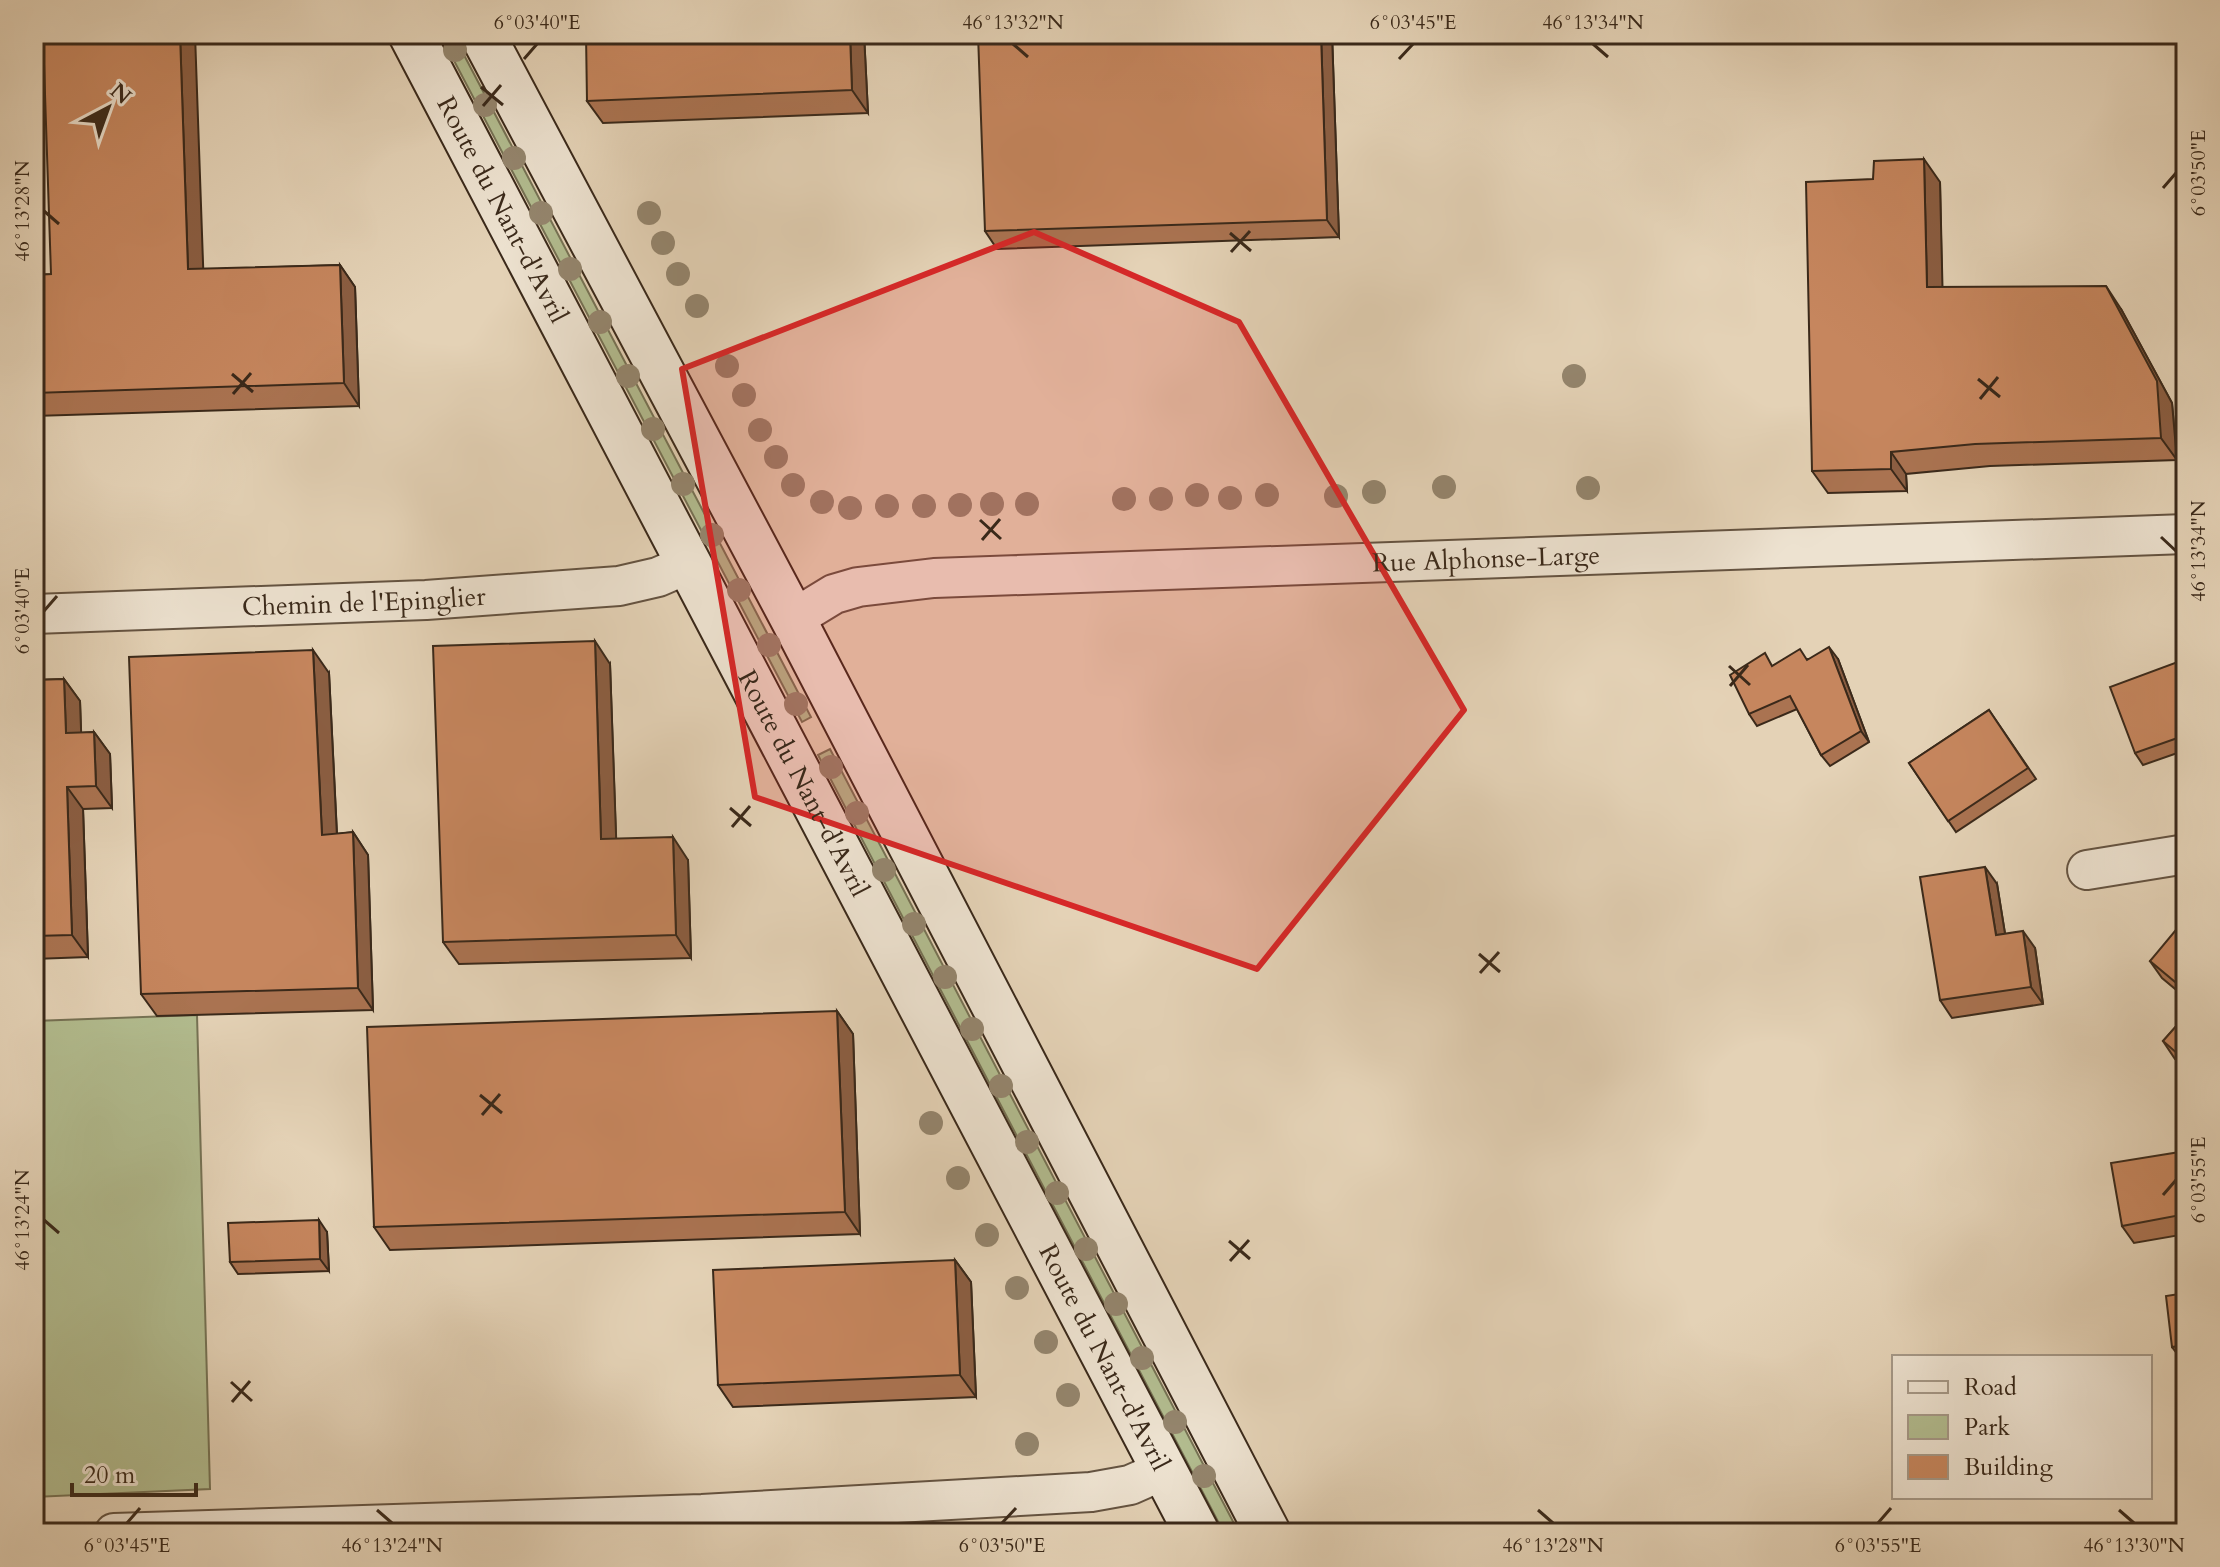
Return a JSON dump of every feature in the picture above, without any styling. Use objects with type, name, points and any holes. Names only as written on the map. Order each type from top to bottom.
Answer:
[{"type":"main road","name":"Route du Nant-d'Avril","points":[[411,34],[1197,1533]]},
{"type":"main road","points":[[482,34],[793,619],[1268,1533]]},
{"type":"street","name":"Rue Alphonse-Large","points":[[793,619],[846,590],[934,578],[2186,534]]},
{"type":"street","name":"Chemin de l'Epinglier","points":[[34,614],[426,600],[619,586],[658,577],[688,564]]},
{"type":"street","points":[[2087,870],[2186,854]]},
{"type":"street","points":[[114,1533],[702,1514],[1076,1493],[1130,1485],[1164,1470]]},
{"type":"highlighted area","points":[[1034,232],[1239,322],[1464,710],[1257,969],[755,797],[682,369]]},
{"type":"green space","points":[[440,34],[453,34],[811,717],[802,722]]},
{"type":"green space","points":[[830,749],[1239,1533],[1224,1533],[818,755]]},
{"type":"green space","points":[[197,1015],[210,1489],[34,1497],[34,1021]]},
{"type":"building","points":[[43,34],[180,34],[188,269],[340,265],[344,383],[34,393],[34,275],[51,274]]},
{"type":"building","points":[[586,34],[850,34],[852,90],[587,101]]},
{"type":"building","points":[[978,34],[1321,34],[1327,220],[985,231]]},
{"type":"building","points":[[1924,159],[1927,287],[2106,286],[2157,381],[2161,438],[1975,444],[1891,452],[1891,469],[1812,471],[1806,182],[1873,179],[1874,161]]},
{"type":"building","points":[[595,641],[601,839],[673,837],[676,935],[443,942],[433,646]]},
{"type":"building","points":[[1829,647],[1861,731],[1821,755],[1790,696],[1749,714],[1730,675],[1765,653],[1772,666],[1800,649],[1807,660]]},
{"type":"building","points":[[313,650],[322,835],[353,832],[358,988],[141,994],[129,657]]},
{"type":"building","points":[[2183,660],[2186,669],[2186,735],[2135,753],[2110,687]]},
{"type":"building","points":[[64,679],[66,733],[94,732],[96,786],[67,787],[72,935],[34,936],[34,680]]},
{"type":"building","points":[[1989,710],[2028,768],[1948,821],[1909,763]]},
{"type":"building","points":[[1985,867],[1996,935],[2023,931],[2031,987],[1940,1000],[1920,877]]},
{"type":"building","points":[[2180,925],[2186,925],[2186,991],[2150,961]]},
{"type":"building","points":[[837,1011],[845,1212],[374,1227],[367,1027]]},
{"type":"building","points":[[2186,1015],[2186,1061],[2163,1041]]},
{"type":"building","points":[[2186,1151],[2186,1214],[2122,1226],[2111,1163]]},
{"type":"building","points":[[319,1220],[320,1259],[230,1262],[228,1223]]},
{"type":"building","points":[[955,1260],[960,1375],[718,1385],[713,1270]]},
{"type":"building","points":[[2186,1293],[2186,1345],[2172,1347],[2166,1296]]}]
